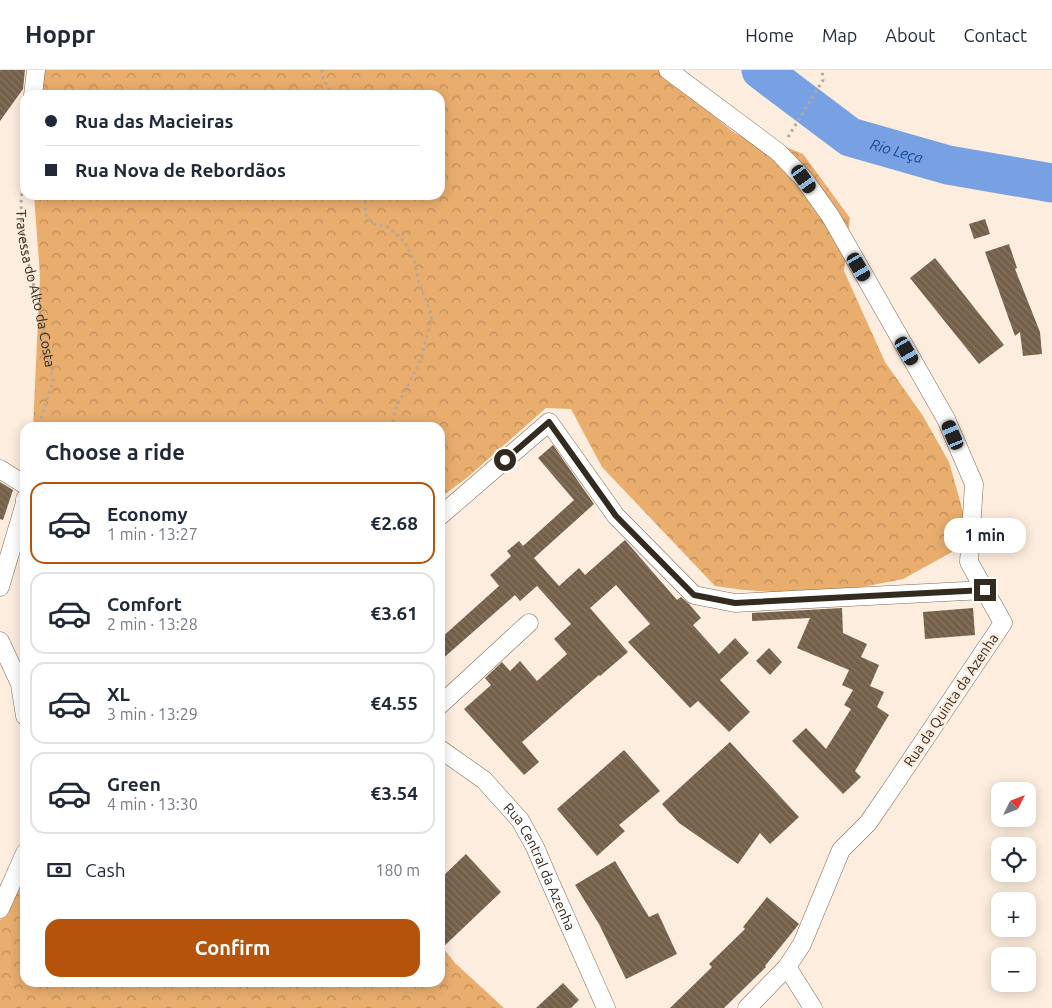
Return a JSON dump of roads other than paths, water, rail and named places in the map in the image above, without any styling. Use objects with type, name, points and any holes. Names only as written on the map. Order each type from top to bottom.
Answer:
[{"type":"street","points":[[34,90],[36,70]]},
{"type":"street","name":"Rua da Quinta da Azenha","points":[[668,70],[778,152],[804,179],[830,216],[946,419],[974,484],[969,562],[1003,623],[868,823],[841,850],[802,944],[788,967]]},
{"type":"street","points":[[445,512],[549,422],[616,516],[694,595],[735,603],[985,590]]},
{"type":"street","points":[[0,469],[20,481]]},
{"type":"street","points":[[0,587],[20,517]]},
{"type":"street","points":[[445,700],[529,623]]},
{"type":"street","points":[[0,641],[20,684]]},
{"type":"street","name":"Rua Central da Azenha","points":[[445,753],[484,780],[520,820],[535,846],[606,1008]]},
{"type":"street","points":[[0,909],[20,863]]},
{"type":"street","points":[[747,1008],[788,967],[813,1008]]},
{"type":"waterway","name":"Rio Leça","points":[[761,70],[850,137],[948,165],[1052,183]]}]
